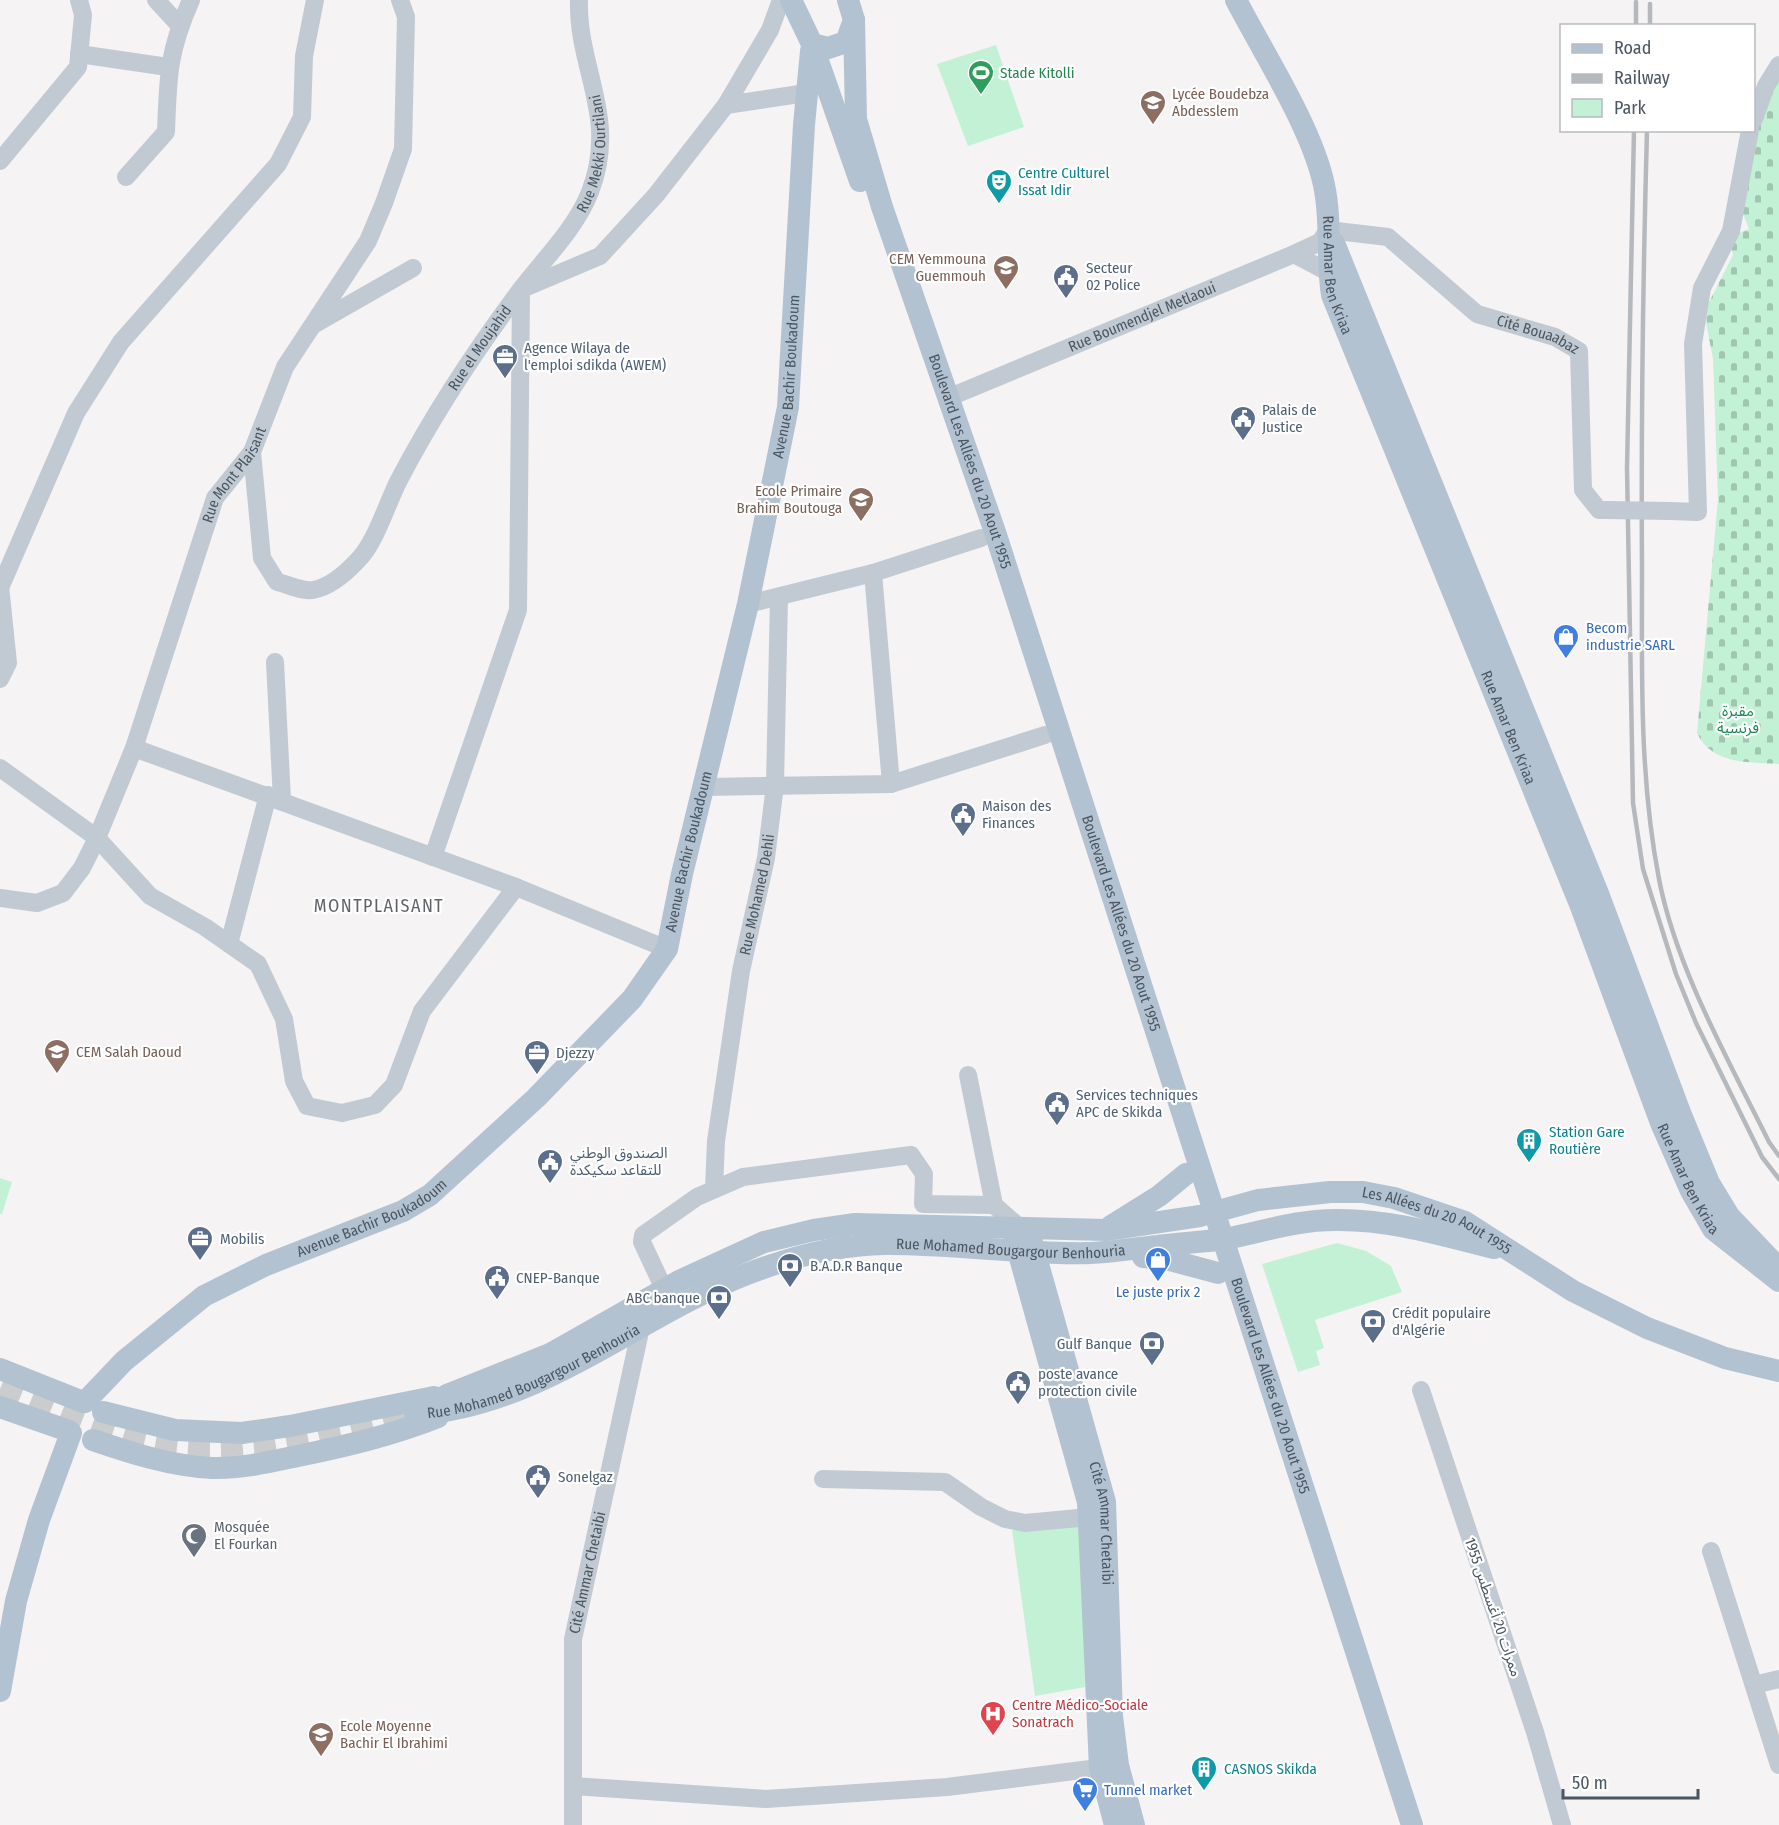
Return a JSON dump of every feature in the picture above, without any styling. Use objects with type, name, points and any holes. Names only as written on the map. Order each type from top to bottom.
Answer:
[{"type":"main road","name":"Boulevard Les Allées du 20 Aout 1955","points":[[791,0],[812,44],[936,395],[1186,1174],[1207,1215],[1412,1825]]},
{"type":"main road","points":[[1236,0],[1306,135],[1323,182],[1329,230]]},
{"type":"main road","name":"Boulevard Les Allées du 20 Aout 1955","points":[[851,10],[856,119],[882,207],[951,397],[1207,1188],[1207,1215]]},
{"type":"main road","points":[[834,105],[806,101],[846,42],[851,10]]},
{"type":"main road","points":[[812,44],[828,48],[846,42]]},
{"type":"main road","name":"Avenue Bachir Boukadoum","points":[[93,1407],[124,1361],[195,1303],[223,1285],[266,1265],[403,1211],[430,1194],[536,1098],[632,999],[667,949],[703,787],[748,604],[788,407],[806,101],[812,44]]},
{"type":"main road","name":"Rue Amar Ben Kriaa","points":[[1329,230],[1329,272],[1332,295],[1580,904],[1661,1123],[1690,1191],[1713,1229],[1779,1281]]},
{"type":"main road","name":"Rue Amar Ben Kriaa","points":[[1329,230],[1599,896],[1681,1115],[1709,1183],[1729,1216],[1779,1269]]},
{"type":"main road","points":[[1106,1230],[1159,1196],[1186,1174]]},
{"type":"main road","name":"Les Allées du 20 Aout 1955","points":[[1207,1188],[1222,1202],[1330,1192],[1363,1192],[1394,1198],[1465,1222],[1511,1252]]},
{"type":"main road","name":"Les Allées du 20 Aout 1955","points":[[1207,1215],[1258,1200]]},
{"type":"main road","name":"Rue Mohamed Bougargour Benhouria","points":[[451,1403],[550,1354],[664,1289],[764,1242],[814,1230],[855,1224],[1106,1230],[1207,1215]]},
{"type":"main road","name":"Les Allées du 20 Aout 1955","points":[[1215,1240],[1268,1227],[1334,1220],[1372,1222],[1419,1229],[1511,1252]]},
{"type":"main road","name":"Cité Ammar Chetaibi","points":[[1020,1227],[1065,1390],[1088,1502],[1092,1639],[1115,1825]]},
{"type":"main road","points":[[1094,1253],[1166,1259],[1227,1274],[1244,1246],[1268,1227]]},
{"type":"main road","name":"Rue Mohamed Bougargour Benhouria","points":[[451,1403],[537,1382],[747,1274],[831,1249],[884,1244],[1027,1253],[1094,1253],[1215,1240]]},
{"type":"main road","points":[[1511,1252],[1573,1291],[1647,1329],[1725,1358],[1779,1371]]},
{"type":"main road","name":"Boulevard Les Allées du 20 Aout 1955","points":[[1227,1274],[1397,1825]]},
{"type":"main road","points":[[0,1369],[93,1407],[176,1430],[243,1433],[451,1403]]},
{"type":"main road","name":"Cité Ammar Chetaibi","points":[[1065,1390],[1105,1502],[1112,1716],[1109,1767],[1134,1825]]},
{"type":"main road","points":[[0,1407],[128,1452],[213,1468],[236,1467],[405,1431],[451,1403]]},
{"type":"main road","name":"Avenue Bachir Boukadoum","points":[[0,1691],[8,1604],[60,1466],[80,1436],[105,1427],[93,1407],[77,1404],[68,1414],[80,1436]]},
{"type":"street","points":[[0,161],[78,67],[83,15],[79,0]]},
{"type":"street","points":[[156,0],[180,26]]},
{"type":"street","points":[[126,177],[166,132],[168,67],[180,26],[191,0]]},
{"type":"street","points":[[0,679],[8,663],[0,587],[75,413],[121,342],[278,164],[302,117],[304,56],[315,0]]},
{"type":"street","name":"Rue Mont Plaisant","points":[[0,897],[37,903],[63,892],[82,868],[97,838],[134,748],[215,498],[252,452],[285,367],[368,241],[403,150],[406,17],[400,0]]},
{"type":"street","name":"Rue Mekki Ourtilani","points":[[521,290],[571,225],[590,192],[598,160],[600,109],[579,20],[579,0]]},
{"type":"street","name":"Rue el Moujahid","points":[[252,452],[262,558],[278,582],[311,591],[335,580],[359,559],[400,479],[453,388],[521,290],[600,256],[656,195],[726,105],[770,30],[781,0]]},
{"type":"street","points":[[79,54],[168,67]]},
{"type":"street","points":[[1755,116],[1766,86],[1779,65]]},
{"type":"street","points":[[726,105],[806,101]]},
{"type":"street","name":"Cité Bouaabaz","points":[[1329,230],[1388,237],[1477,314],[1555,337],[1579,351],[1583,490],[1599,510],[1698,512],[1693,344],[1702,288],[1731,231],[1750,132]]},
{"type":"street","name":"Rue Boumendjel Metlaoui","points":[[951,397],[1320,243],[1329,230]]},
{"type":"street","points":[[1294,254],[1329,272]]},
{"type":"street","points":[[309,328],[413,268]]},
{"type":"street","points":[[433,857],[518,610],[521,290]]},
{"type":"street","points":[[748,604],[873,573],[981,538]]},
{"type":"street","points":[[873,573],[891,784]]},
{"type":"street","name":"Rue Mohamed Dehli","points":[[714,1189],[716,1141],[741,971],[766,858],[775,786],[778,597]]},
{"type":"street","points":[[229,944],[275,798],[275,662]]},
{"type":"street","points":[[703,787],[891,784],[1045,735]]},
{"type":"street","points":[[134,748],[516,887],[667,949]]},
{"type":"street","points":[[0,768],[97,838],[150,896],[258,964],[284,1020],[294,1081],[307,1106],[342,1113],[375,1105],[394,1085],[422,1011],[516,887]]},
{"type":"street","points":[[968,1075],[994,1205],[1020,1227]]},
{"type":"street","points":[[664,1289],[642,1242],[643,1235],[697,1197],[743,1177],[911,1155],[924,1173],[923,1204],[994,1205]]},
{"type":"street","name":"Cité Ammar Chetaibi","points":[[573,1825],[573,1639],[641,1327]]},
{"type":"street","name":"ممرات 20 أغسطس 1955","points":[[1421,1390],[1535,1732],[1562,1825]]},
{"type":"street","name":"Cité Ammar Chetaibi","points":[[824,1479],[945,1482],[981,1508],[1005,1519],[1025,1523],[1089,1517]]},
{"type":"street","points":[[1711,1551],[1779,1765]]},
{"type":"street","points":[[1754,1685],[1779,1680]]},
{"type":"street","points":[[573,1786],[766,1799],[947,1787],[1109,1767]]},
{"type":"green space","name":"Stade Kitolli","points":[[996,45],[1024,127],[968,146],[937,64]]},
{"type":"green space","name":"مقبرة فرنسية","points":[[1779,81],[1779,764],[1732,760],[1712,751],[1697,733],[1718,499],[1713,359],[1704,312],[1733,255],[1730,244],[1736,234],[1749,229],[1738,201],[1758,119]]},
{"type":"green space","points":[[0,1178],[12,1182],[2,1214],[0,1214]]},
{"type":"green space","points":[[1337,1243],[1366,1251],[1391,1266],[1402,1292],[1315,1320],[1324,1348],[1316,1351],[1320,1365],[1298,1372],[1262,1264]]},
{"type":"green space","points":[[1080,1523],[1085,1687],[1035,1696],[1012,1530]]},
{"type":"tunnel","points":[[0,1389],[120,1435],[170,1447],[195,1449],[279,1444],[415,1414]]},
{"type":"railway","points":[[1636,2],[1636,24]]},
{"type":"railway","points":[[1650,4],[1650,24]]},
{"type":"railway","points":[[1634,132],[1627,468],[1633,803],[1643,869],[1676,974],[1696,1023],[1762,1157],[1779,1179]]},
{"type":"railway","points":[[1647,132],[1642,404],[1642,685],[1645,762],[1653,840],[1667,913],[1691,980],[1737,1079],[1769,1142],[1779,1156]]},
{"type":"place","name":"Stade Kitolli","points":[[981,96]]},
{"type":"place","name":"Lycée Boudebza Abdesslem","points":[[1153,126]]},
{"type":"place","name":"Centre Culturel Issat Idir","points":[[999,205]]},
{"type":"place","name":"CEM Yemmouna Guemmouh","points":[[1006,291]]},
{"type":"place","name":"Secteur 02 Police","points":[[1066,300]]},
{"type":"place","name":"Agence Wilaya de l'emploi sdikda (AWEM)","points":[[505,380]]},
{"type":"place","name":"Palais de Justice","points":[[1243,442]]},
{"type":"place","name":"Ecole Primaire Brahim Boutouga","points":[[861,523]]},
{"type":"place","name":"Becom industrie SARL","points":[[1566,660]]},
{"type":"place","name":"Maison des Finances","points":[[963,838]]},
{"type":"place","name":"CEM Salah Daoud","points":[[57,1075]]},
{"type":"place","name":"Djezzy","points":[[537,1076]]},
{"type":"place","name":"Services techniques APC de Skikda","points":[[1057,1127]]},
{"type":"place","name":"Station Gare Routière","points":[[1529,1164]]},
{"type":"place","name":"الصندوق الوطني للتقاعد سكيكدة","points":[[550,1185]]},
{"type":"place","name":"Mobilis","points":[[200,1262]]},
{"type":"place","name":"Le juste prix 2","points":[[1158,1283]]},
{"type":"place","name":"B.A.D.R Banque","points":[[790,1289]]},
{"type":"place","name":"CNEP-Banque","points":[[497,1301]]},
{"type":"place","name":"ABC banque","points":[[719,1321]]},
{"type":"place","name":"Crédit populaire d'Algérie","points":[[1373,1345]]},
{"type":"place","name":"Gulf Banque","points":[[1152,1367]]},
{"type":"place","name":"poste avance protection civile","points":[[1018,1406]]},
{"type":"place","name":"Sonelgaz","points":[[538,1500]]},
{"type":"place","name":"Mosquée El Fourkan","points":[[194,1559]]},
{"type":"place","name":"Centre Médico-Sociale Sonatrach","points":[[993,1737]]},
{"type":"place","name":"Ecole Moyenne Bachir El Ibrahimi","points":[[321,1758]]},
{"type":"place","name":"CASNOS Skikda","points":[[1204,1792]]},
{"type":"place","name":"Tunnel market","points":[[1085,1813]]},
{"type":"district","name":"MONTPLAISANT","points":[[379,906]]}]
